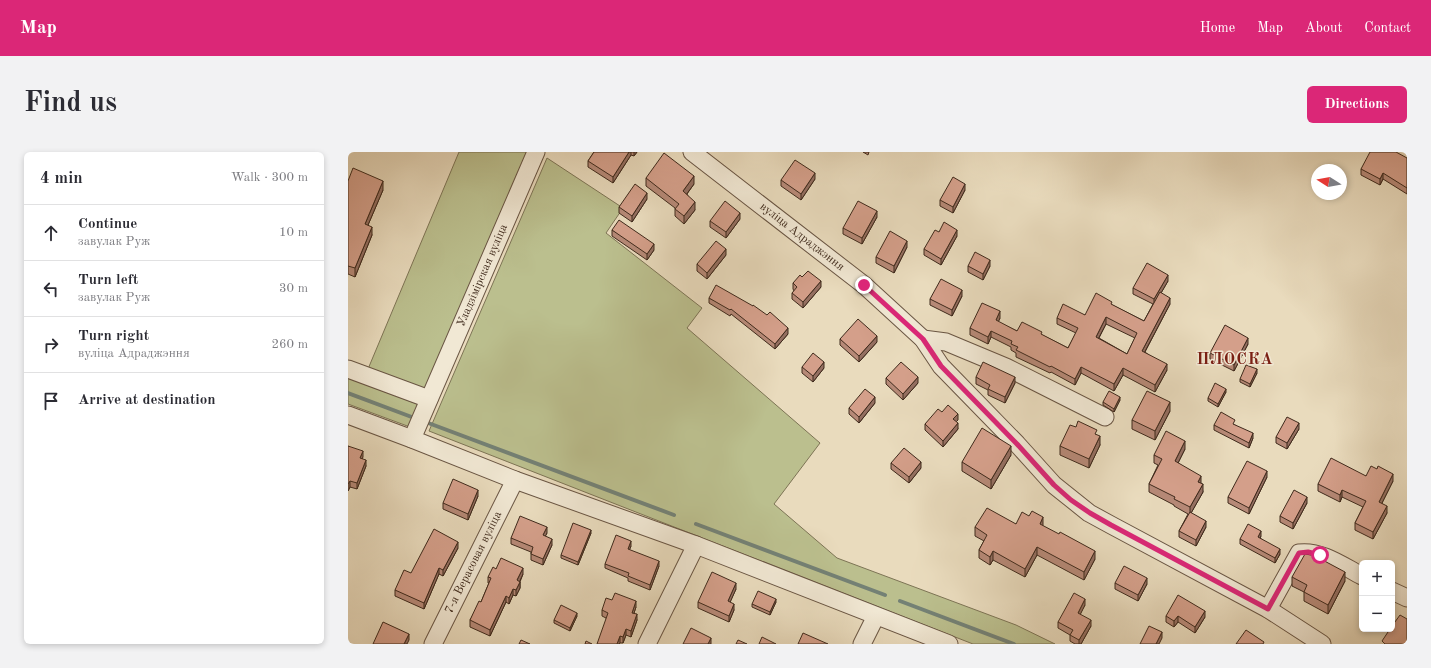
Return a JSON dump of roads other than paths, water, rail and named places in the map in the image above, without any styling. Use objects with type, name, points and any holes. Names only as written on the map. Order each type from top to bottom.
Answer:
[{"type":"street","name":"Уладзімірская вуліца","points":[[414,434],[536,152]]},
{"type":"street","name":"вуліца Адраджэння","points":[[692,152],[864,285],[923,339],[941,366],[1017,444],[1054,485],[1071,500],[1111,525],[1268,609],[1322,644]]},
{"type":"street","points":[[923,339],[946,342],[1006,367],[1105,417]]},
{"type":"street","points":[[348,370],[427,403]]},
{"type":"street","points":[[348,415],[414,434],[515,480],[696,546],[949,644]]},
{"type":"street","name":"7-я Верасовая вуліца","points":[[433,644],[515,480]]},
{"type":"street","points":[[647,644],[696,546]]},
{"type":"street","points":[[1268,609],[1299,553],[1308,552],[1320,555],[1359,574]]},
{"type":"street","points":[[1395,592],[1407,598]]},
{"type":"street","points":[[862,644],[876,616]]},
{"type":"waterway","points":[[348,393],[417,419]]},
{"type":"waterway","points":[[423,421],[674,515]]},
{"type":"waterway","points":[[696,524],[885,595]]},
{"type":"waterway","points":[[900,601],[1014,644]]},
{"type":"district","name":"ПЛОСКА","points":[[1235,360]]}]
